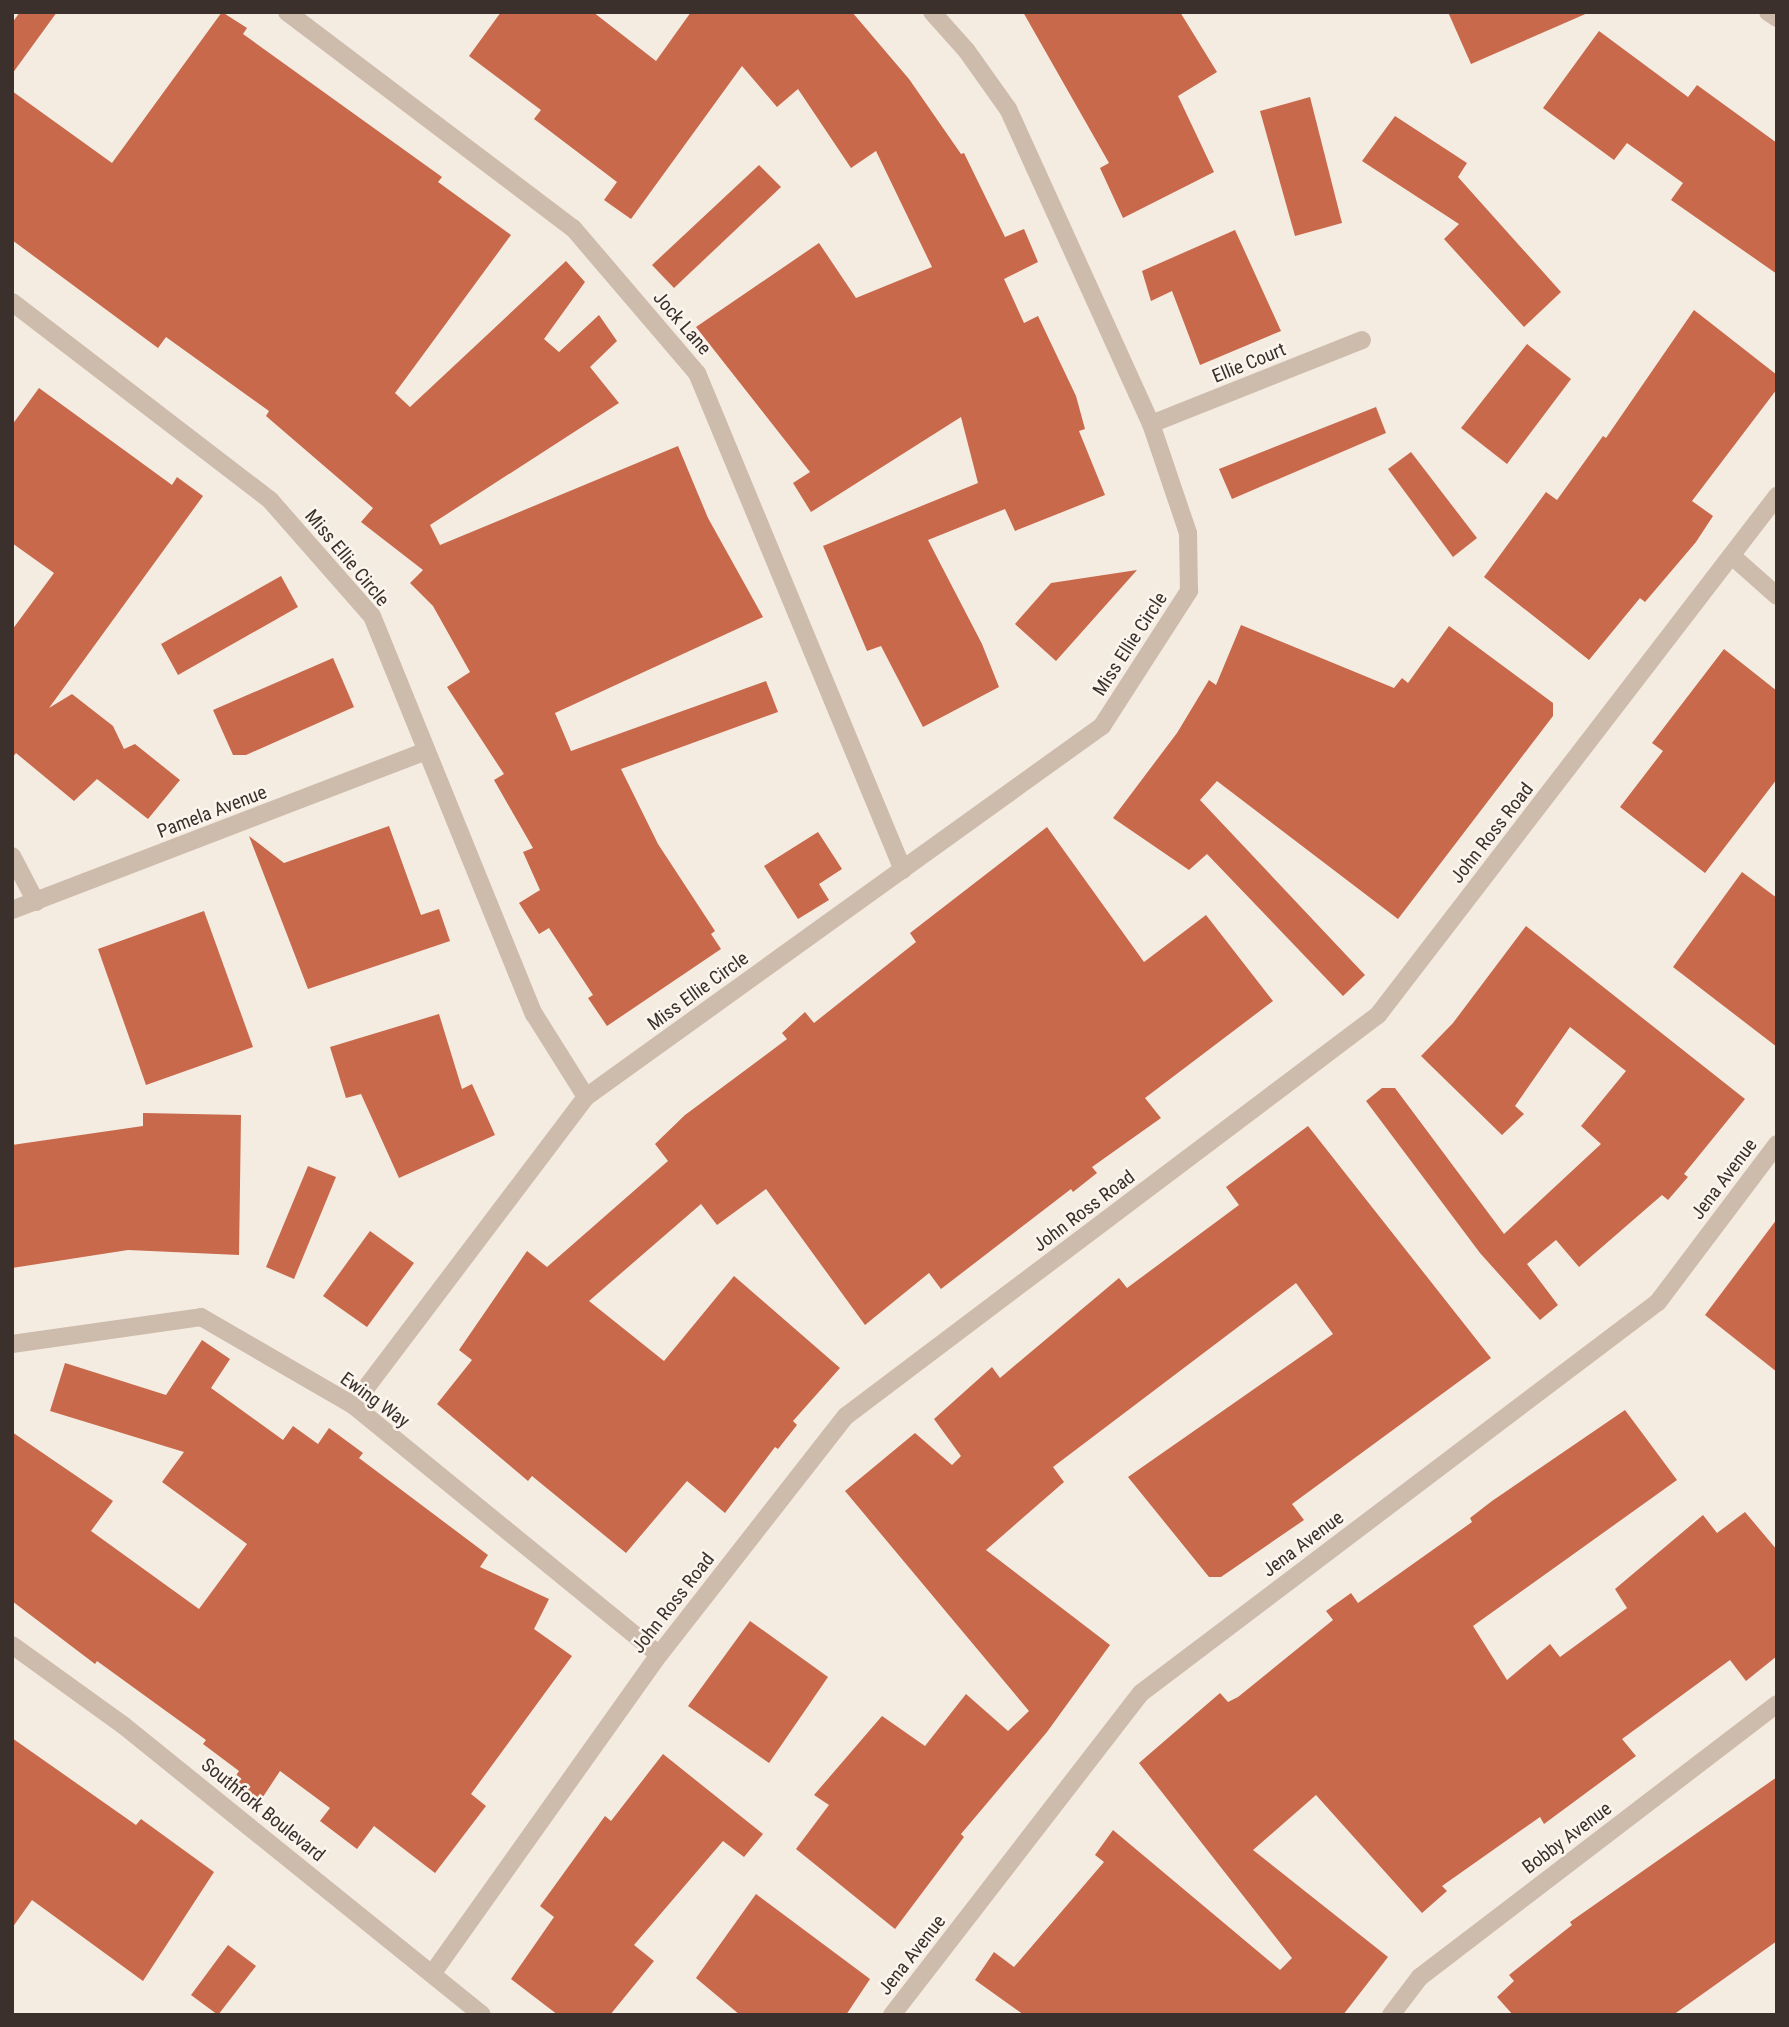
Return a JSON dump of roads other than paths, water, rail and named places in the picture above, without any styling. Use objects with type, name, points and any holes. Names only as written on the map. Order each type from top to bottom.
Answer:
[{"type":"street","name":"Jock Lane","points":[[287,12],[573,228],[697,373],[902,870]]},
{"type":"street","name":"Miss Ellie Circle","points":[[352,1405],[586,1097],[1102,726],[1189,591],[1188,533],[1151,424],[1008,109],[966,50],[932,12]]},
{"type":"street","points":[[1768,12],[1777,18]]},
{"type":"street","name":"Miss Ellie Circle","points":[[12,302],[270,500],[372,616],[534,1014],[586,1097]]},
{"type":"street","name":"Ellie Court","points":[[1151,424],[1362,340]]},
{"type":"street","name":"John Ross Road","points":[[432,1974],[659,1655],[846,1416],[1378,1015],[1777,496]]},
{"type":"street","points":[[1732,556],[1777,596]]},
{"type":"street","name":"Pamela Avenue","points":[[12,910],[426,751]]},
{"type":"street","points":[[12,856],[36,902]]},
{"type":"street","name":"Jena Avenue","points":[[892,2015],[1141,1693],[1658,1302],[1777,1144]]},
{"type":"street","name":"Ewing Way","points":[[12,1344],[201,1317],[352,1405],[659,1655]]},
{"type":"street","name":"Southfork Boulevard","points":[[12,1645],[123,1725],[482,2015]]},
{"type":"street","name":"Bobby Avenue","points":[[1391,2015],[1420,1977],[1777,1704]]}]
